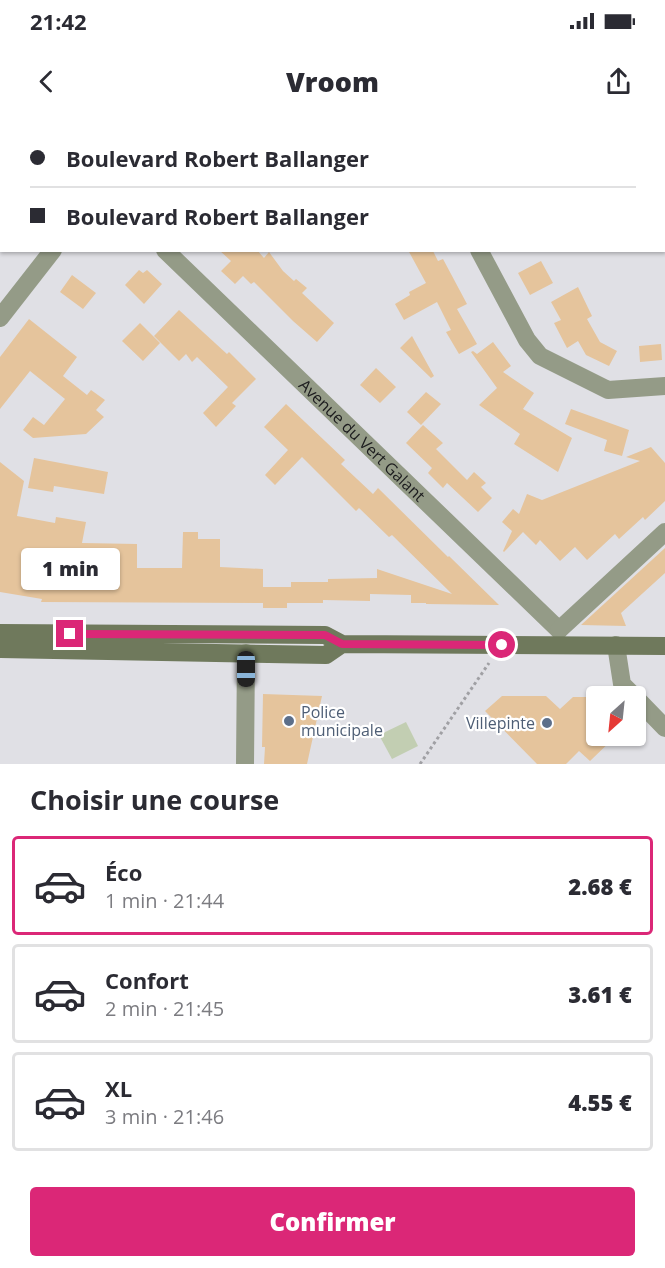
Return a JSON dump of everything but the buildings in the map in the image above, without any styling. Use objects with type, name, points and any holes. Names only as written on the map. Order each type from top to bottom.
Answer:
[{"type":"main road","points":[[0,633],[325,635],[342,644],[502,645],[560,638],[616,645],[665,646]]},
{"type":"main road","points":[[0,649],[326,655],[342,644]]},
{"type":"street","points":[[0,318],[51,252]]},
{"type":"street","name":"Avenue du Vert Galant","points":[[167,252],[560,638]]},
{"type":"street","points":[[480,252],[527,340],[540,356],[608,390],[665,386]]},
{"type":"street","points":[[560,638],[665,532]]},
{"type":"street","points":[[616,645],[624,686]]},
{"type":"street","points":[[245,764],[246,653]]},
{"type":"street","points":[[646,708],[665,728]]},
{"type":"path","points":[[420,764],[502,645]]},
{"type":"green space","points":[[406,722],[418,746],[392,759],[379,735]]},
{"type":"place","name":"Police municipale","points":[[289,721]]},
{"type":"place","name":"Villepinte","points":[[547,723]]},
{"type":"route","points":[[70,634],[325,635],[342,644],[502,645]]}]
